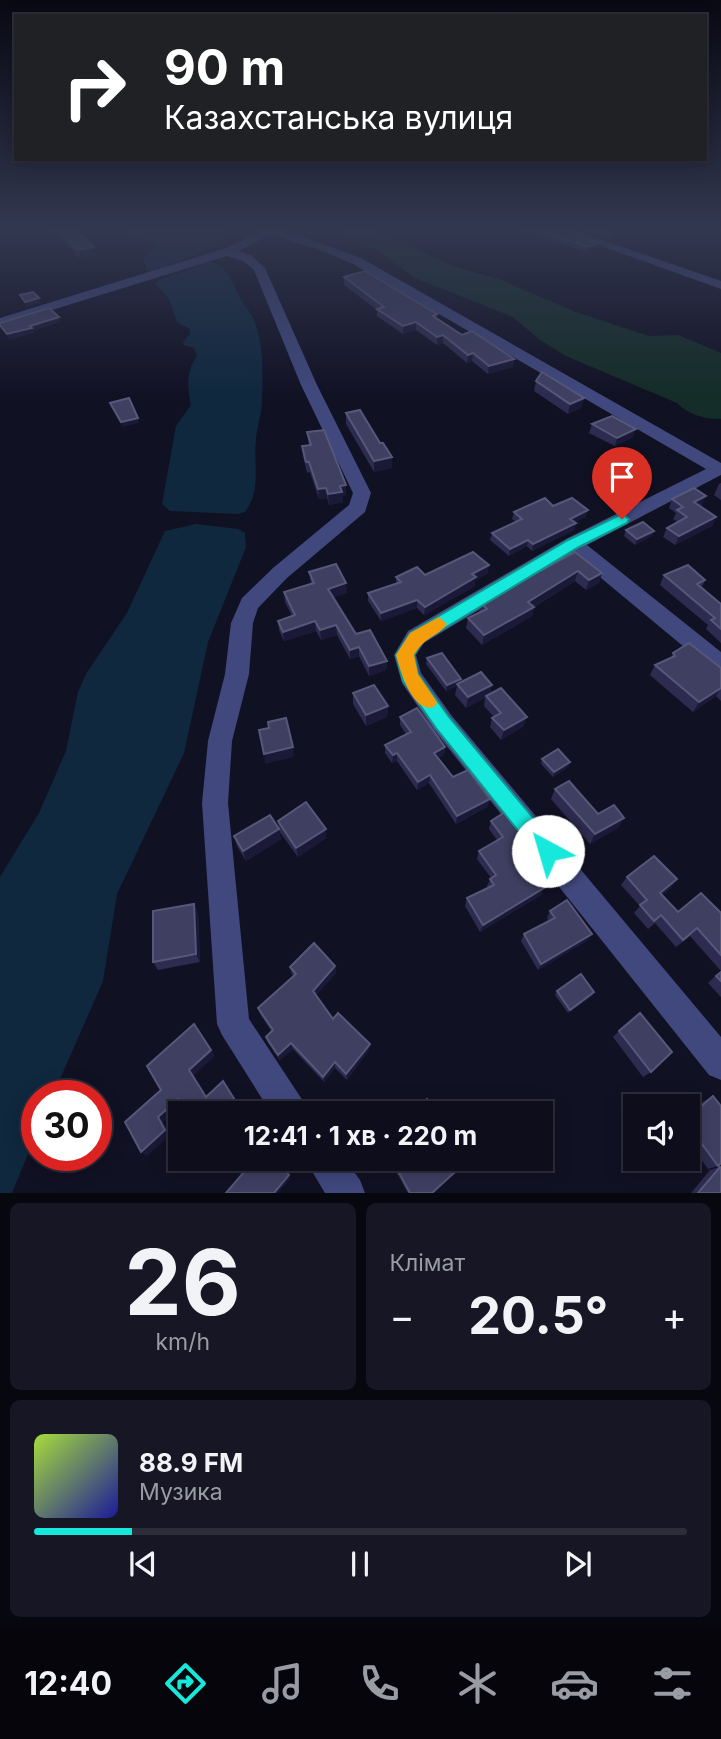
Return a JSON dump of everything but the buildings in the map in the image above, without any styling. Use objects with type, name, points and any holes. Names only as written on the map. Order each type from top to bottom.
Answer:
[{"type":"street","points":[[0,323],[123,285]]},
{"type":"street","points":[[266,285],[309,385],[362,493],[358,508],[280,573],[248,604],[242,623],[237,674],[220,741],[215,803],[233,1024],[283,1101]]},
{"type":"street","points":[[398,285],[721,469]]},
{"type":"street","points":[[721,469],[573,544],[416,637],[405,655],[410,676],[443,723],[721,1063]]},
{"type":"street","points":[[573,544],[721,665]]},
{"type":"street","points":[[331,1171],[347,1193]]},
{"type":"green space","points":[[432,285],[512,285],[576,312],[649,336],[678,335],[721,353],[721,419],[692,413],[677,403],[566,356],[540,340],[513,317]]},
{"type":"water","points":[[156,285],[233,285],[256,325],[261,347],[262,401],[256,439],[255,485],[245,512],[170,511],[162,504],[176,426],[191,405],[188,379],[197,356],[194,348],[184,345],[190,329],[177,322],[169,299]]},
{"type":"water","points":[[196,524],[238,529],[245,533],[246,547],[208,642],[184,753],[117,894],[103,981],[60,1080],[21,1080],[21,1171],[12,1193],[0,1193],[0,877],[39,813],[66,751],[78,692],[86,674],[127,613],[165,531]]},
{"type":"slow traffic","points":[[428,702],[410,676],[405,655],[416,637],[439,624]]},
{"type":"route","points":[[548,851],[443,723],[410,676],[405,655],[416,637],[573,544],[622,519]]}]
